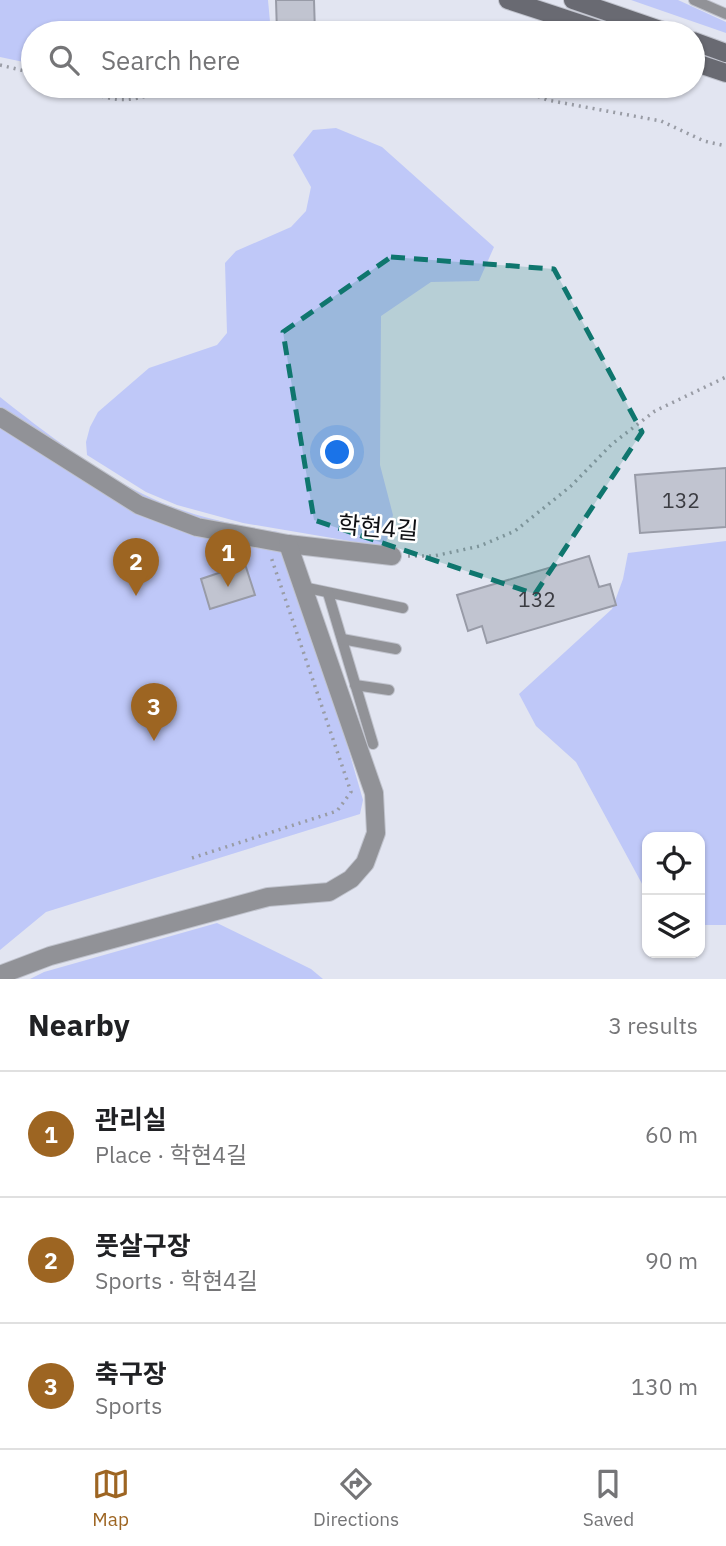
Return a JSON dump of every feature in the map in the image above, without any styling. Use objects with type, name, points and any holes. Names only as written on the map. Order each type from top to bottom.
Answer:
[{"type":"street","points":[[508,0],[572,21]]},
{"type":"street","points":[[573,0],[634,21]]},
{"type":"street","points":[[705,45],[726,53]]},
{"type":"street","points":[[705,66],[726,73]]},
{"type":"street","name":"학현4길","points":[[0,417],[139,505],[197,527],[288,544],[392,556]]},
{"type":"street","points":[[0,975],[50,956],[268,897],[329,892],[351,879],[365,863],[376,833],[374,793],[288,544]]},
{"type":"lane","points":[[694,0],[726,14]]},
{"type":"lane","points":[[303,587],[403,608]]},
{"type":"lane","points":[[328,593],[373,744]]},
{"type":"lane","points":[[342,639],[396,649]]},
{"type":"lane","points":[[355,685],[389,690]]},
{"type":"path","points":[[0,65],[21,70]]},
{"type":"path","points":[[103,98],[143,98]]},
{"type":"path","points":[[542,98],[661,121],[704,141],[726,146]]},
{"type":"path","name":"학현4길","points":[[392,556],[434,556],[481,546],[515,531],[571,486],[612,444],[655,411],[726,377]]},
{"type":"path","points":[[192,858],[337,811],[351,792],[270,555]]},
{"type":"highlighted area","points":[[391,257],[554,269],[642,432],[535,594],[314,520],[283,332]]},
{"type":"shaded area","points":[[0,0],[268,0],[270,21],[21,21],[21,61],[0,57]]},
{"type":"shaded area","points":[[631,0],[678,0],[726,22],[726,33],[705,26],[705,21],[691,21]]},
{"type":"shaded area","points":[[336,128],[382,147],[494,247],[479,281],[431,282],[381,316],[380,465],[393,515],[385,547],[243,523],[177,505],[146,492],[87,455],[86,442],[98,412],[149,368],[217,345],[227,333],[225,263],[236,251],[291,227],[306,211],[311,187],[293,155],[313,130]]},
{"type":"shaded area","points":[[0,397],[88,462],[143,494],[210,518],[279,532],[338,713],[363,800],[360,814],[46,912],[0,950]]},
{"type":"shaded area","points":[[726,541],[726,925],[705,925],[705,832],[642,832],[642,884],[576,762],[536,726],[519,694],[612,609],[623,579],[628,553]]},
{"type":"shaded area","points":[[217,923],[311,969],[323,979],[30,979],[44,972]]},
{"type":"building","points":[[276,0],[314,0],[315,21],[277,21]]},
{"type":"building","points":[[726,468],[726,527],[640,533],[635,475]]},
{"type":"building","points":[[589,556],[599,587],[610,584],[616,605],[487,643],[482,626],[468,631],[457,595]]},
{"type":"building","points":[[245,564],[255,595],[210,609],[201,579]]},
{"type":"place","name":"관리실","points":[[228,587]]},
{"type":"place","name":"풋살구장","points":[[136,596]]},
{"type":"place","name":"축구장","points":[[154,741]]}]
